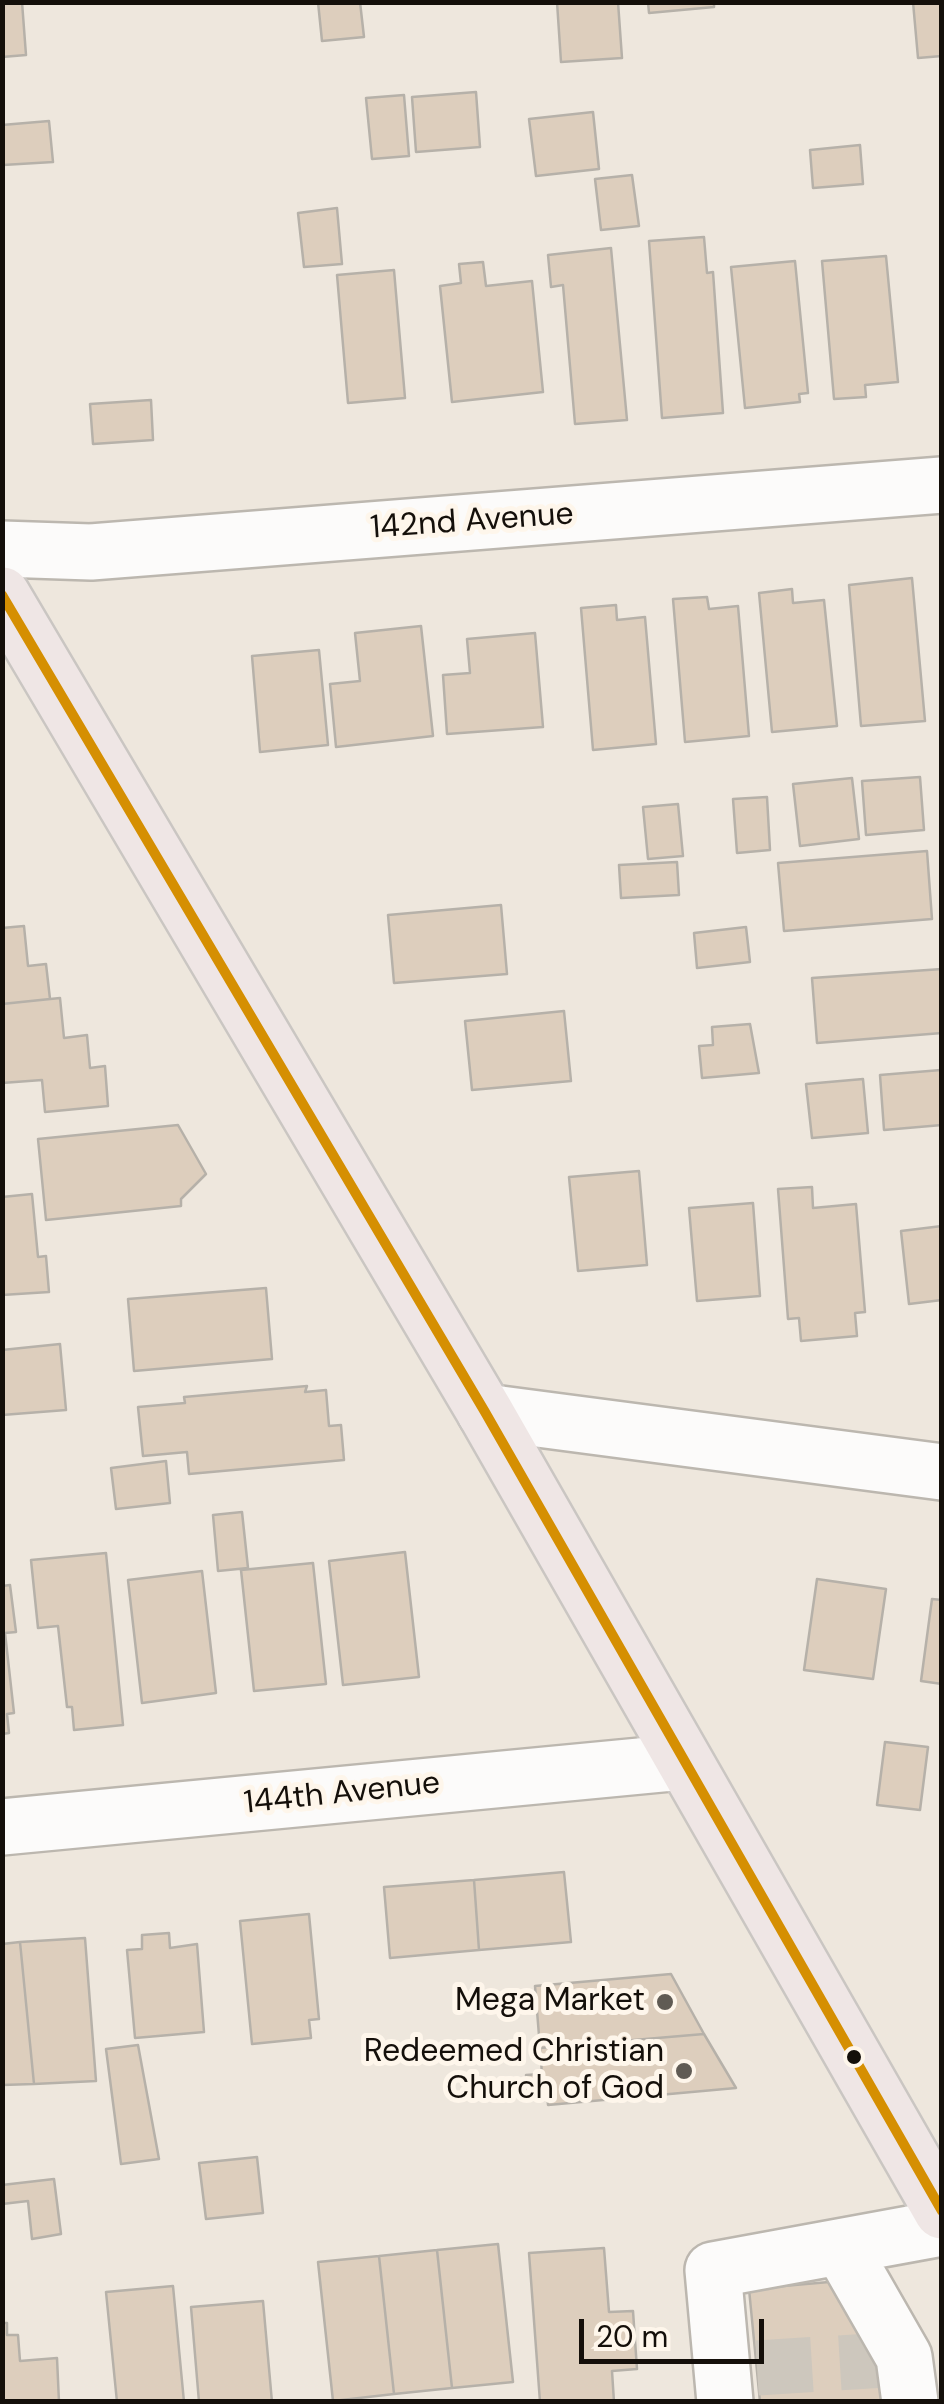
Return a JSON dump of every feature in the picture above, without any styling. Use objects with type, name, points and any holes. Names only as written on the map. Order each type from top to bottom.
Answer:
[{"type":"main road","points":[[2,595],[485,1412],[682,1762],[934,2188]]},
{"type":"street","name":"142nd Avenue","points":[[2,550],[91,552],[942,485]]},
{"type":"street","points":[[485,1412],[942,1472]]},
{"type":"street","name":"144th Avenue","points":[[2,1827],[682,1762]]},
{"type":"street","points":[[735,2380],[713,2270],[942,2228]]},
{"type":"street","points":[[842,2247],[910,2368]]},
{"type":"building","points":[[2,2],[22,2],[26,55],[2,57]]},
{"type":"building","points":[[318,2],[360,2],[364,37],[322,41]]},
{"type":"building","points":[[557,2],[618,2],[622,58],[561,62]]},
{"type":"building","points":[[648,2],[714,2],[714,7],[649,13]]},
{"type":"building","points":[[913,2],[942,2],[942,56],[918,58]]},
{"type":"building","points":[[476,92],[480,147],[416,152],[412,97]]},
{"type":"building","points":[[404,95],[409,156],[372,159],[366,98]]},
{"type":"building","points":[[593,112],[599,169],[536,176],[529,119]]},
{"type":"building","points":[[49,121],[53,162],[3,165],[2,125]]},
{"type":"building","points":[[860,145],[863,184],[813,188],[810,150]]},
{"type":"building","points":[[632,175],[639,226],[601,230],[595,179]]},
{"type":"building","points":[[337,208],[342,264],[304,267],[298,213]]},
{"type":"building","points":[[704,237],[707,273],[713,272],[723,413],[662,418],[649,241]]},
{"type":"building","points":[[611,248],[627,420],[575,424],[563,285],[551,287],[548,255]]},
{"type":"building","points":[[886,256],[898,382],[865,385],[866,397],[834,399],[822,261]]},
{"type":"building","points":[[795,261],[808,393],[799,394],[800,402],[745,408],[731,267]]},
{"type":"building","points":[[483,262],[486,286],[532,281],[543,392],[452,402],[440,286],[461,283],[459,264]]},
{"type":"building","points":[[394,270],[405,398],[348,403],[337,275]]},
{"type":"building","points":[[151,400],[153,440],[93,444],[90,404]]},
{"type":"building","points":[[912,578],[925,721],[861,726],[849,585]]},
{"type":"building","points":[[792,589],[793,603],[824,600],[837,726],[772,732],[759,593]]},
{"type":"building","points":[[707,597],[709,609],[738,606],[749,736],[685,742],[673,599]]},
{"type":"building","points":[[616,605],[617,620],[645,617],[656,744],[593,750],[581,608]]},
{"type":"building","points":[[421,626],[433,736],[336,747],[330,684],[360,681],[355,633]]},
{"type":"building","points":[[535,633],[543,727],[447,734],[443,675],[470,673],[467,639]]},
{"type":"building","points":[[319,650],[328,745],[260,752],[252,656]]},
{"type":"building","points":[[920,777],[924,830],[866,835],[862,781]]},
{"type":"building","points":[[852,778],[859,839],[800,846],[793,784]]},
{"type":"building","points":[[767,797],[770,850],[737,853],[733,799]]},
{"type":"building","points":[[678,804],[683,856],[648,859],[643,807]]},
{"type":"building","points":[[927,851],[932,919],[784,931],[778,863]]},
{"type":"building","points":[[677,862],[679,895],[621,898],[619,865]]},
{"type":"building","points":[[501,905],[507,974],[394,983],[388,915]]},
{"type":"building","points":[[24,926],[28,966],[46,964],[50,999],[2,1004],[2,928]]},
{"type":"building","points":[[746,927],[750,962],[697,968],[694,933]]},
{"type":"building","points":[[942,969],[942,1033],[817,1043],[812,978]]},
{"type":"building","points":[[60,998],[64,1038],[87,1035],[90,1068],[105,1066],[108,1106],[45,1112],[42,1080],[2,1083],[2,1004]]},
{"type":"building","points":[[564,1011],[571,1081],[472,1090],[465,1021]]},
{"type":"building","points":[[750,1024],[759,1073],[702,1078],[699,1046],[713,1045],[712,1027]]},
{"type":"building","points":[[941,1070],[942,1125],[884,1130],[880,1075]]},
{"type":"building","points":[[863,1079],[868,1133],[812,1138],[806,1084]]},
{"type":"building","points":[[178,1125],[206,1174],[181,1199],[181,1206],[46,1220],[38,1139]]},
{"type":"building","points":[[639,1171],[647,1265],[578,1271],[569,1177]]},
{"type":"building","points":[[812,1187],[813,1208],[856,1204],[865,1312],[855,1313],[857,1336],[801,1341],[799,1318],[788,1319],[778,1189]]},
{"type":"building","points":[[32,1194],[38,1257],[46,1256],[49,1292],[2,1295],[2,1197]]},
{"type":"building","points":[[753,1203],[760,1296],[697,1301],[689,1208]]},
{"type":"building","points":[[942,1226],[942,1300],[909,1304],[901,1231]]},
{"type":"building","points":[[266,1288],[272,1359],[134,1371],[128,1299]]},
{"type":"building","points":[[60,1344],[66,1410],[2,1415],[2,1350]]},
{"type":"building","points":[[307,1386],[305,1392],[326,1390],[329,1426],[341,1425],[344,1460],[189,1474],[187,1452],[143,1456],[138,1407],[185,1403],[184,1397]]},
{"type":"building","points":[[166,1461],[170,1503],[116,1509],[111,1468]]},
{"type":"building","points":[[242,1512],[248,1568],[218,1571],[213,1515]]},
{"type":"building","points":[[405,1552],[419,1677],[343,1685],[329,1561]]},
{"type":"building","points":[[106,1553],[123,1725],[74,1730],[72,1707],[67,1707],[58,1626],[38,1628],[31,1560]]},
{"type":"building","points":[[313,1563],[326,1684],[254,1691],[241,1570]]},
{"type":"building","points":[[202,1571],[216,1693],[142,1703],[128,1580]]},
{"type":"building","points":[[817,1579],[886,1589],[873,1679],[804,1670]]},
{"type":"building","points":[[10,1585],[16,1632],[5,1633],[14,1713],[7,1714],[9,1733],[2,1734],[2,1586]]},
{"type":"building","points":[[932,1599],[942,1600],[942,1684],[921,1681]]},
{"type":"building","points":[[885,1742],[928,1747],[920,1810],[877,1805]]},
{"type":"building","points":[[564,1872],[571,1942],[479,1950],[474,1880]]},
{"type":"building","points":[[474,1880],[479,1950],[390,1958],[384,1887]]},
{"type":"building","points":[[309,1914],[319,2019],[309,2020],[311,2038],[252,2044],[240,1921]]},
{"type":"building","points":[[169,1933],[170,1948],[197,1944],[204,2032],[135,2038],[127,1950],[142,1949],[142,1935]]},
{"type":"building","points":[[85,1938],[96,2081],[34,2084],[20,1942]]},
{"type":"building","points":[[20,1942],[34,2084],[2,2085],[2,1944]]},
{"type":"building","points":[[671,1974],[704,2034],[540,2048],[535,1986]]},
{"type":"building","points":[[704,2034],[736,2088],[548,2105],[547,2093],[528,2094],[526,2075],[542,2074],[540,2048]]},
{"type":"building","points":[[138,2045],[159,2159],[121,2164],[106,2049]]},
{"type":"building","points":[[257,2157],[263,2213],[206,2219],[199,2163]]},
{"type":"building","points":[[54,2179],[61,2234],[32,2239],[28,2201],[2,2204],[2,2185]]},
{"type":"building","points":[[498,2244],[513,2382],[452,2388],[437,2250]]},
{"type":"building","points":[[604,2248],[609,2312],[633,2311],[637,2369],[612,2371],[614,2402],[540,2402],[529,2253]]},
{"type":"building","points":[[437,2250],[452,2388],[394,2394],[379,2256]]},
{"type":"building","points":[[379,2256],[394,2394],[333,2401],[318,2262]]},
{"type":"building","points":[[852,2280],[889,2402],[760,2402],[749,2289]]},
{"type":"building","points":[[173,2286],[184,2402],[117,2402],[106,2292]]},
{"type":"building","points":[[263,2301],[272,2402],[199,2402],[191,2307]]},
{"type":"building","points":[[2,2323],[7,2323],[7,2335],[18,2335],[20,2361],[57,2358],[59,2402],[2,2402]]},
{"type":"tunnel","points":[[757,2368],[885,2360]]},
{"type":"transit line","points":[[2,595],[485,1412],[942,2211]]},
{"type":"place","name":"Mega Market","points":[[665,2002]]},
{"type":"place","name":"Redeemed Christian Church of God","points":[[684,2071]]}]
